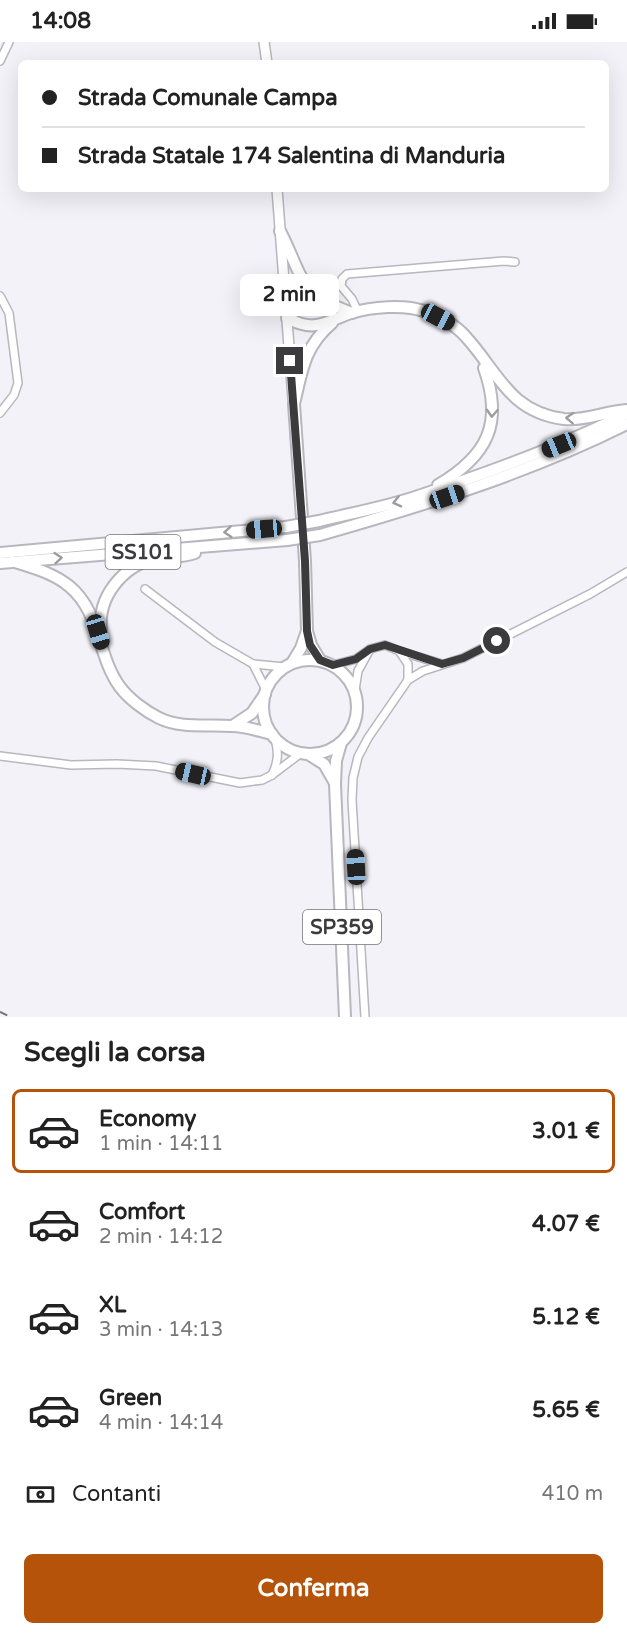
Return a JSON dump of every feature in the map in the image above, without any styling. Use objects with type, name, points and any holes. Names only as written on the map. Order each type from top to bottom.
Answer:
[{"type":"main road","points":[[264,42],[267,60]]},
{"type":"main road","points":[[277,192],[305,561],[307,631],[310,645],[320,660]]},
{"type":"main road","points":[[280,231],[296,270],[305,285],[331,305]]},
{"type":"main road","points":[[287,318],[306,304],[331,305],[355,312]]},
{"type":"main road","points":[[287,318],[306,326],[335,321],[355,312],[402,308],[420,310],[454,326],[466,337],[510,394],[544,414],[564,419],[627,412]]},
{"type":"main road","points":[[294,404],[304,359],[319,334],[335,321]]},
{"type":"main road","points":[[423,494],[474,459],[481,450],[490,429],[493,409],[489,381],[480,357]]},
{"type":"main road","name":"SS101","points":[[0,553],[286,527],[319,521],[423,494],[505,467],[577,438],[627,412]]},
{"type":"main road","name":"SS101","points":[[0,563],[287,540],[320,535],[426,504],[510,476],[627,424]]},
{"type":"main road","points":[[102,648],[100,620],[105,600],[115,583],[131,568],[152,559],[189,555],[218,546]]},
{"type":"main road","points":[[15,562],[53,575],[71,587],[85,603],[93,616],[102,648],[119,686],[135,702],[160,718],[181,725],[233,726],[273,737]]},
{"type":"main road","points":[[233,726],[252,713],[270,681],[288,665],[301,648],[307,631]]},
{"type":"main road","points":[[288,665],[306,660],[320,660],[333,665],[342,672],[355,690],[358,702],[354,724],[341,743],[331,750],[305,754]]},
{"type":"main road","points":[[265,692],[263,711],[267,727],[273,737],[284,747],[324,764],[335,784]]},
{"type":"main road","name":"SP359","points":[[341,743],[336,761],[335,784],[345,1017]]},
{"type":"street","points":[[0,61],[9,42]]},
{"type":"street","points":[[355,312],[352,299],[341,286],[342,279],[347,273],[515,262]]},
{"type":"street","points":[[0,296],[9,313],[18,383],[14,395],[0,413]]},
{"type":"street","points":[[365,1017],[352,800],[353,778],[358,757],[369,738],[408,680],[423,671],[463,658],[590,594],[627,572]]},
{"type":"street","points":[[145,589],[215,642],[253,664],[288,665]]},
{"type":"street","points":[[333,665],[356,659],[370,649],[385,645],[442,664]]},
{"type":"street","points":[[355,690],[358,671],[370,649]]},
{"type":"street","points":[[399,651],[408,663],[408,680]]},
{"type":"street","points":[[253,664],[265,692]]},
{"type":"street","points":[[272,775],[277,765],[278,751],[273,737]]},
{"type":"street","points":[[0,756],[71,765],[156,766],[240,783],[262,780],[305,754]]},
{"type":"railway","points":[[0,1012],[11,1017]]},
{"type":"route","points":[[290,361],[305,561],[307,631],[310,645],[320,660],[333,665],[356,659],[370,649],[385,645],[442,664],[463,658],[497,641]]}]
